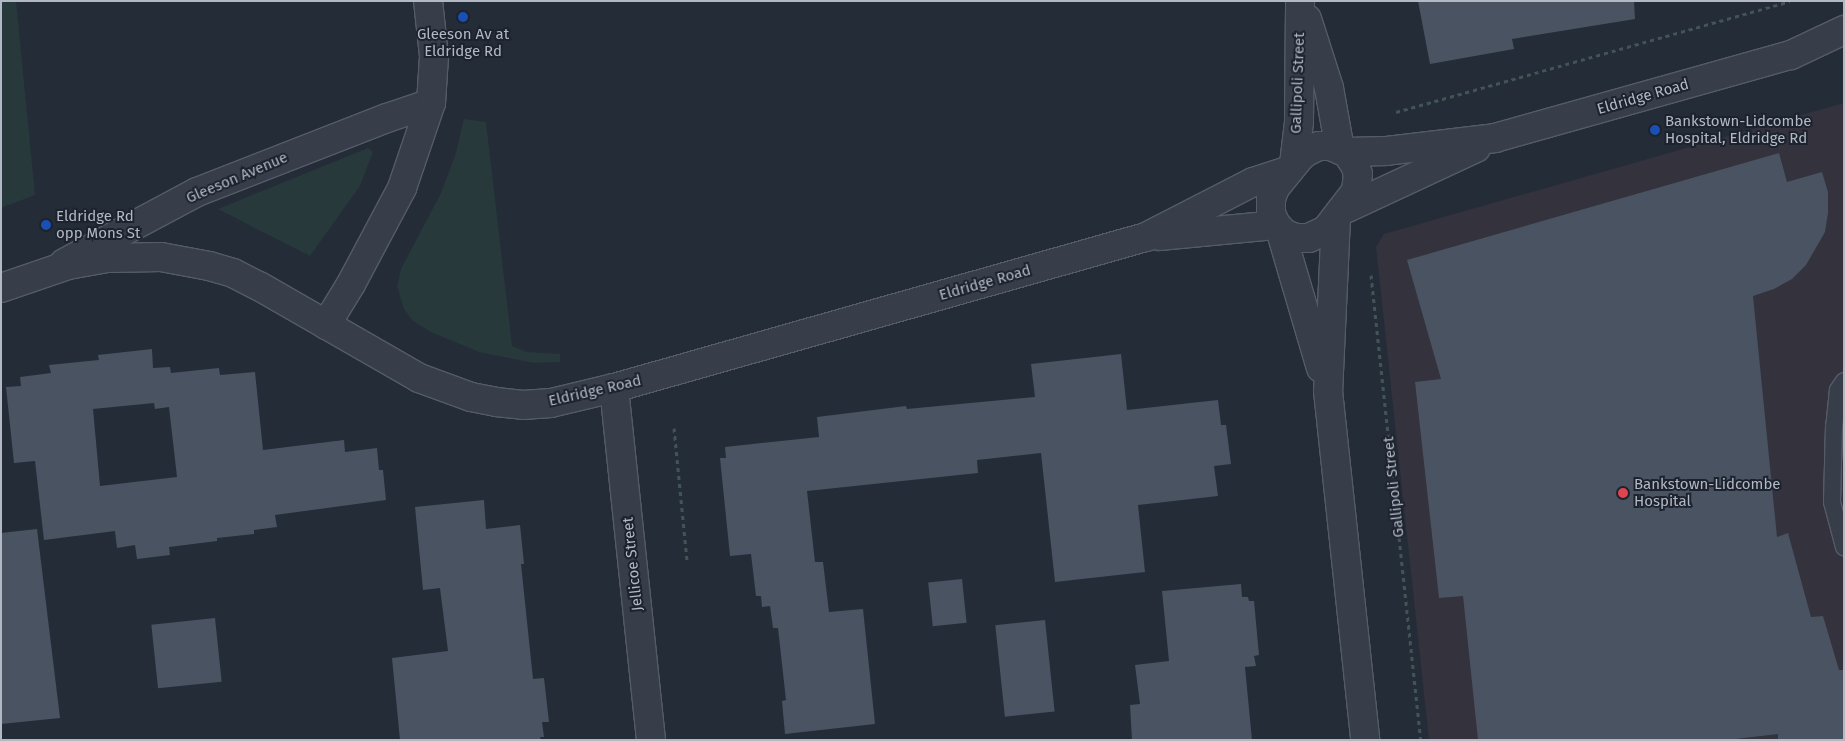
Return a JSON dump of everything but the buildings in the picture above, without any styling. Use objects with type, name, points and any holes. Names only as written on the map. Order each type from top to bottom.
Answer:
[{"type":"street","points":[[326,325],[351,284],[402,188],[431,103],[434,56],[428,1]]},
{"type":"street","name":"Gallipoli Street","points":[[1301,1],[1329,88],[1343,151]]},
{"type":"street","name":"Gallipoli Street","points":[[1292,167],[1299,122],[1301,1]]},
{"type":"street","name":"Eldridge Road","points":[[1343,151],[1386,151],[1495,138],[1791,55],[1844,30]]},
{"type":"street","name":"Eldridge Road","points":[[1791,55],[1844,52]]},
{"type":"street","name":"Gleeson Avenue","points":[[52,270],[197,192],[387,118],[431,103]]},
{"type":"street","name":"Eldridge Road","points":[[1338,214],[1495,138]]},
{"type":"street","points":[[1278,227],[1285,234],[1296,238],[1309,238],[1326,230],[1356,191],[1358,178],[1355,165],[1343,151],[1330,146],[1319,146],[1306,152],[1275,188],[1271,199],[1270,213],[1278,227],[1328,391]]},
{"type":"street","name":"Eldridge Road","points":[[1,288],[52,270],[107,258],[161,257],[185,261],[233,274],[285,300],[419,378],[471,397],[523,405],[551,404],[614,388],[1146,237],[1254,182],[1292,167]]},
{"type":"street","points":[[1338,214],[1328,391],[1365,740]]},
{"type":"street","name":"Eldridge Road","points":[[1146,237],[1278,227]]},
{"type":"street","name":"Jellicoe Street","points":[[614,388],[652,740]]},
{"type":"lane","points":[[1844,381],[1838,390],[1834,426],[1832,502],[1844,547]]},
{"type":"lane","points":[[1834,461],[1844,488]]},
{"type":"path","points":[[1394,112],[1790,1]]},
{"type":"path","name":"Gallipoli Street","points":[[1371,270],[1421,740]]},
{"type":"path","points":[[674,428],[687,561]]},
{"type":"shaded area","points":[[1,1],[16,1],[35,195],[1,208]]},
{"type":"shaded area","name":"Bankstown-Lidcombe Hospital","points":[[1844,103],[1844,740],[1429,740],[1376,247],[1384,234]]},
{"type":"shaded area","points":[[464,119],[486,122],[512,346],[527,352],[560,354],[560,362],[534,363],[479,352],[431,332],[413,321],[404,309],[397,286],[401,269],[441,193],[455,156]]},
{"type":"shaded area","points":[[368,148],[373,152],[360,186],[310,256],[218,209]]},
{"type":"place","name":"Gleeson Av at Eldridge Rd","points":[[463,17]]},
{"type":"place","name":"Bankstown-Lidcombe Hospital, Eldridge Rd","points":[[1655,130]]},
{"type":"place","name":"Eldridge Rd opp Mons St","points":[[46,225]]},
{"type":"place","name":"Bankstown-Lidcombe Hospital","points":[[1623,493]]}]
